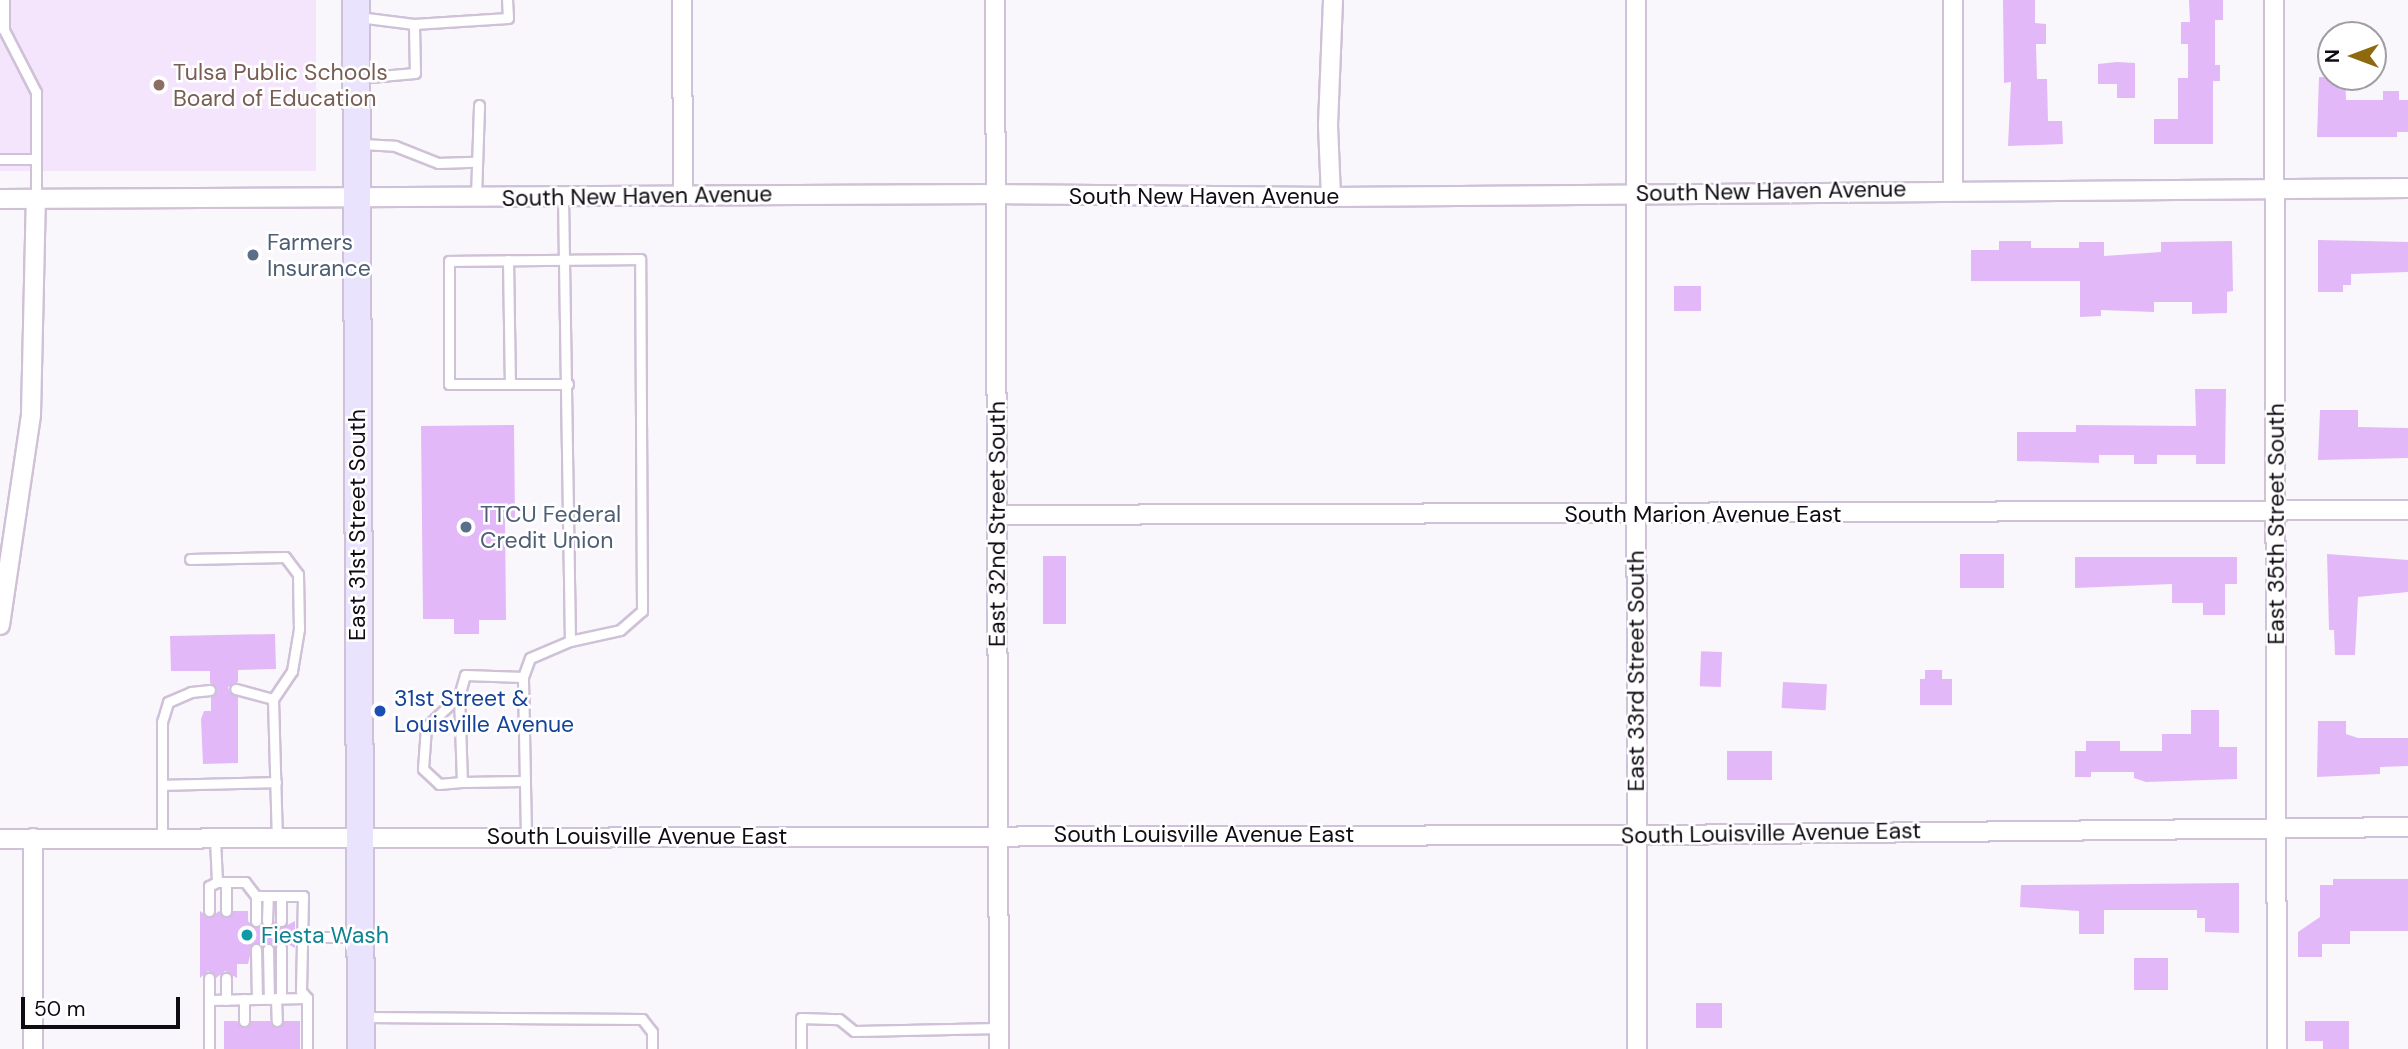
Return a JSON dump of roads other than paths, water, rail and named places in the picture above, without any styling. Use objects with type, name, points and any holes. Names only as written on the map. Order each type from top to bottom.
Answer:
[{"type":"main road","name":"East 31st Street South","points":[[356,8],[361,1049]]},
{"type":"street","points":[[682,0],[683,195]]},
{"type":"street","name":"East 32nd Street South","points":[[995,0],[999,1049]]},
{"type":"street","points":[[1331,197],[1328,125],[1333,0]]},
{"type":"street","name":"East 33rd Street South","points":[[1636,0],[1637,1049]]},
{"type":"street","points":[[1953,0],[1953,189]]},
{"type":"street","name":"East 35th Street South","points":[[2274,0],[2277,1049]]},
{"type":"street","name":"South New Haven Avenue","points":[[0,199],[995,194],[1331,197],[1953,189],[2408,188]]},
{"type":"street","points":[[0,625],[31,414],[36,199]]},
{"type":"street","name":"South Marion Avenue East","points":[[998,515],[1635,515],[2408,509]]},
{"type":"street","name":"South Louisville Avenue East","points":[[0,839],[998,834],[1636,835],[2408,827]]},
{"type":"street","points":[[33,838],[33,1049]]},
{"type":"lane","points":[[4,0],[4,30],[36,92],[36,199]]},
{"type":"lane","points":[[356,8],[414,24],[508,18],[507,0]]},
{"type":"lane","points":[[356,78],[415,73],[414,24]]},
{"type":"lane","points":[[476,197],[475,162],[479,105]]},
{"type":"lane","points":[[356,144],[395,146],[438,163],[475,162]]},
{"type":"lane","points":[[0,159],[35,159]]},
{"type":"lane","points":[[563,197],[570,641]]},
{"type":"lane","points":[[526,836],[523,677],[530,658],[570,641],[620,630],[642,611],[640,258],[564,262],[449,261],[449,384],[568,384]]},
{"type":"lane","points":[[508,260],[510,384]]},
{"type":"lane","points":[[190,559],[285,557],[298,575],[299,629],[292,671],[273,699],[277,838]]},
{"type":"lane","points":[[462,782],[459,695],[465,676],[523,677]]},
{"type":"lane","points":[[235,689],[273,699]]},
{"type":"lane","points":[[162,838],[162,722],[168,702],[191,692],[211,690]]},
{"type":"lane","points":[[459,695],[426,727],[423,769],[439,784],[524,781]]},
{"type":"lane","points":[[162,785],[276,782]]},
{"type":"lane","points":[[215,839],[226,911]]},
{"type":"lane","points":[[209,911],[209,886],[245,882],[256,896],[256,921]]},
{"type":"lane","points":[[256,896],[303,896],[301,990],[307,998],[307,1049]]},
{"type":"lane","points":[[267,921],[268,896]]},
{"type":"lane","points":[[281,896],[281,921]]},
{"type":"lane","points":[[302,937],[360,937]]},
{"type":"lane","points":[[275,998],[281,948]]},
{"type":"lane","points":[[256,949],[257,999]]},
{"type":"lane","points":[[268,949],[277,1021]]},
{"type":"lane","points":[[209,978],[209,1049]]},
{"type":"lane","points":[[226,978],[226,1000]]},
{"type":"lane","points":[[209,1000],[307,998]]},
{"type":"lane","points":[[244,999],[244,1021]]},
{"type":"lane","points":[[361,1017],[642,1018],[652,1032],[652,1049]]},
{"type":"lane","points":[[801,1049],[801,1018],[839,1019],[854,1031],[999,1028]]},
{"type":"place","name":"Tulsa Public Schools Board of Education","points":[[159,85]]},
{"type":"place","name":"Farmers Insurance","points":[[253,255]]},
{"type":"place","name":"TTCU Federal Credit Union","points":[[466,527]]},
{"type":"place","name":"31st Street & Louisville Avenue","points":[[380,711]]},
{"type":"place","name":"Fiesta Wash","points":[[247,935]]}]
